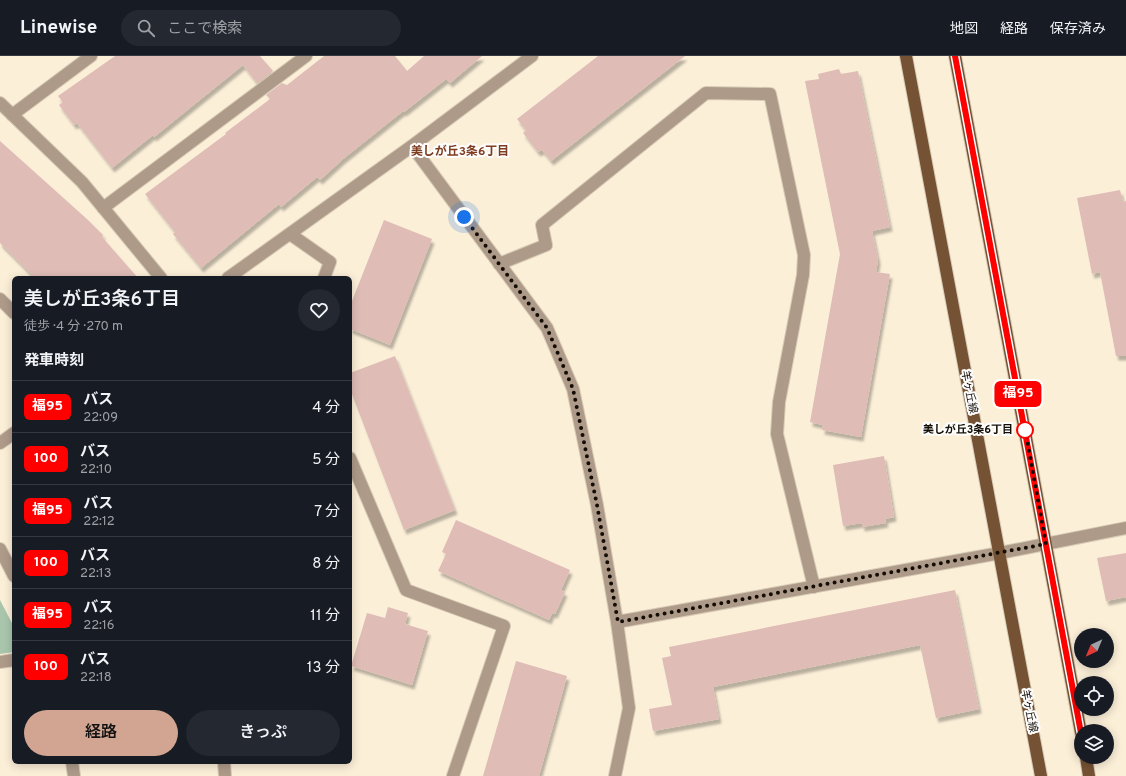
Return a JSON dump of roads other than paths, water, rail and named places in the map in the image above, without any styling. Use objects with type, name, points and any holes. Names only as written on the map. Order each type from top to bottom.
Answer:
[{"type":"main road","name":"羊ヶ丘線","points":[[906,56],[1041,776]]},
{"type":"main road","points":[[955,56],[1080,724]]},
{"type":"main road","points":[[1087,764],[1089,776]]},
{"type":"street","points":[[12,115],[91,56]]},
{"type":"street","points":[[103,208],[306,56]]},
{"type":"street","points":[[231,276],[412,146],[532,56]]},
{"type":"street","points":[[499,264],[546,245],[542,225],[706,94],[770,94],[804,255],[803,275],[779,402],[777,434],[814,587]]},
{"type":"street","points":[[0,103],[82,182],[159,276]]},
{"type":"street","points":[[412,146],[547,328],[573,389],[597,505],[618,622],[628,708],[615,776]]},
{"type":"street","points":[[290,234],[330,262],[325,276]]},
{"type":"street","points":[[0,299],[12,311]]},
{"type":"street","points":[[0,443],[12,434]]},
{"type":"street","points":[[352,463],[406,590],[504,626],[453,776]]},
{"type":"street","points":[[618,622],[1000,553],[1126,528]]},
{"type":"street","points":[[0,549],[12,572]]},
{"type":"street","points":[[0,662],[12,660]]},
{"type":"street","points":[[72,764],[74,776]]},
{"type":"street","points":[[224,764],[225,776]]},
{"type":"place","name":"美しが丘3条6丁目","points":[[1025,430]]},
{"type":"district","name":"美しが丘3条6丁目","points":[[460,152]]}]
